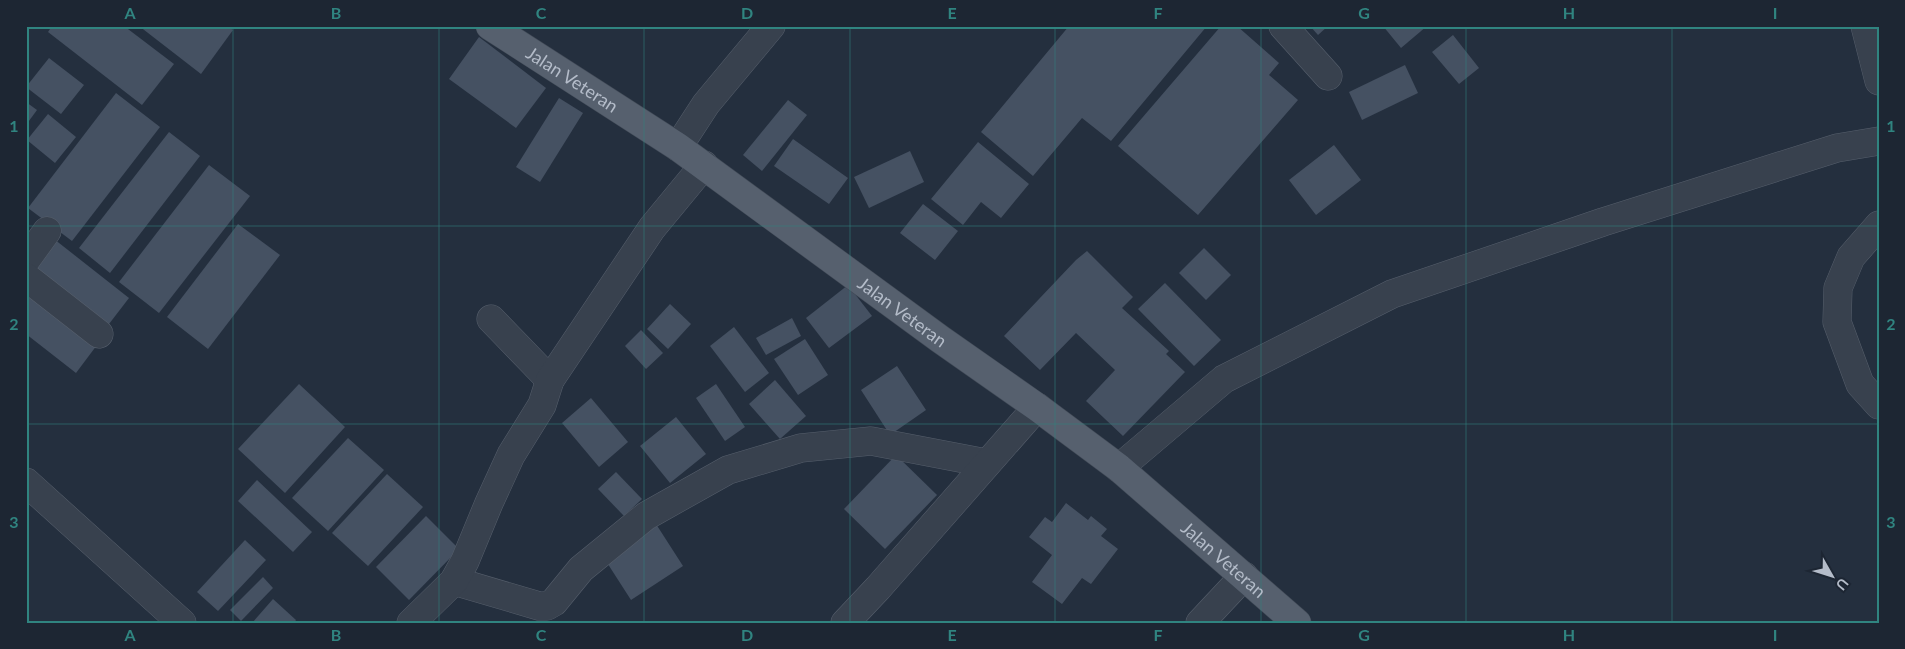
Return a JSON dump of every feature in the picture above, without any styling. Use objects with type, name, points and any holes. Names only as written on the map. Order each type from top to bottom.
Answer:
[{"type":"main road","name":"Jalan Veteran","points":[[490,26],[704,165],[940,339],[1037,407],[1118,468],[1297,623]]},
{"type":"street","points":[[678,147],[706,104],[771,26]]},
{"type":"street","points":[[1283,26],[1328,76]]},
{"type":"street","points":[[1865,26],[1879,81]]},
{"type":"street","points":[[1118,468],[1224,379],[1392,294],[1603,222],[1837,148],[1879,141]]},
{"type":"street","points":[[411,623],[454,581],[465,561],[511,456],[542,405],[550,380],[614,288],[652,228],[704,165]]},
{"type":"street","points":[[1879,225],[1851,258],[1841,280],[1838,288],[1837,322],[1860,384],[1879,405]]},
{"type":"street","points":[[26,260],[47,231]]},
{"type":"street","points":[[26,277],[99,334]]},
{"type":"street","points":[[491,319],[550,380]]},
{"type":"street","points":[[845,623],[1037,407]]},
{"type":"street","points":[[454,581],[539,606],[547,606],[554,602],[582,569],[646,516],[728,470],[800,448],[872,441],[986,463]]},
{"type":"street","points":[[26,482],[182,623]]},
{"type":"street","points":[[1200,623],[1244,576]]},
{"type":"building","points":[[52,26],[124,26],[174,64],[142,105],[48,32]]},
{"type":"building","points":[[139,26],[227,26],[233,30],[201,74]]},
{"type":"building","points":[[1069,26],[1207,26],[1111,141],[1082,118],[1033,176],[981,132]]},
{"type":"building","points":[[1221,26],[1237,26],[1279,63],[1269,75],[1298,100],[1198,215],[1118,146]]},
{"type":"building","points":[[1310,26],[1328,26],[1318,35]]},
{"type":"building","points":[[1383,26],[1427,26],[1401,48]]},
{"type":"building","points":[[1453,35],[1479,68],[1459,84],[1432,52]]},
{"type":"building","points":[[479,37],[546,88],[516,128],[449,79]]},
{"type":"building","points":[[49,58],[84,85],[61,114],[26,87]]},
{"type":"building","points":[[1405,65],[1418,93],[1362,120],[1349,92]]},
{"type":"building","points":[[116,93],[160,127],[72,241],[28,208]]},
{"type":"building","points":[[559,98],[583,113],[540,182],[516,167]]},
{"type":"building","points":[[788,100],[807,115],[762,171],[743,155]]},
{"type":"building","points":[[26,102],[37,110],[26,125]]},
{"type":"building","points":[[48,114],[76,137],[55,163],[27,140]]},
{"type":"building","points":[[169,132],[200,156],[110,273],[79,248]]},
{"type":"building","points":[[793,139],[848,178],[829,204],[774,166]]},
{"type":"building","points":[[978,142],[1029,184],[1001,218],[981,202],[963,225],[931,199]]},
{"type":"building","points":[[1334,145],[1361,180],[1316,215],[1289,180]]},
{"type":"building","points":[[910,151],[924,182],[869,208],[854,177]]},
{"type":"building","points":[[209,165],[250,196],[159,313],[119,282]]},
{"type":"building","points":[[923,204],[958,231],[935,260],[900,233]]},
{"type":"building","points":[[238,224],[280,255],[208,349],[167,317]]},
{"type":"building","points":[[54,239],[129,298],[109,324],[34,266]]},
{"type":"building","points":[[1204,248],[1231,275],[1206,300],[1179,273]]},
{"type":"building","points":[[1087,251],[1133,297],[1122,308],[1169,351],[1166,354],[1185,372],[1123,436],[1086,401],[1115,370],[1076,333],[1040,370],[1004,336],[1076,260]]},
{"type":"building","points":[[1165,283],[1221,340],[1194,366],[1138,309]]},
{"type":"building","points":[[848,285],[872,316],[829,348],[806,318]]},
{"type":"building","points":[[26,290],[97,345],[76,373],[26,334]]},
{"type":"building","points":[[670,304],[691,324],[668,349],[647,329]]},
{"type":"building","points":[[792,318],[801,336],[766,355],[756,338]]},
{"type":"building","points":[[734,327],[769,373],[745,392],[710,346]]},
{"type":"building","points":[[641,330],[663,353],[646,369],[625,346]]},
{"type":"building","points":[[805,339],[828,375],[798,395],[774,359]]},
{"type":"building","points":[[897,366],[926,410],[890,435],[861,390]]},
{"type":"building","points":[[775,380],[806,416],[780,439],[749,404]]},
{"type":"building","points":[[299,384],[345,427],[285,493],[238,449]]},
{"type":"building","points":[[716,384],[745,427],[725,441],[696,398]]},
{"type":"building","points":[[591,398],[628,442],[599,467],[562,423]]},
{"type":"building","points":[[676,417],[706,454],[670,483],[640,446]]},
{"type":"building","points":[[348,438],[384,470],[328,531],[292,498]]},
{"type":"building","points":[[896,455],[937,495],[885,549],[844,509]]},
{"type":"building","points":[[616,472],[642,499],[624,516],[598,489]]},
{"type":"building","points":[[387,474],[423,507],[368,566],[332,533]]},
{"type":"building","points":[[257,480],[312,532],[293,552],[238,501]]},
{"type":"building","points":[[1066,503],[1088,520],[1091,516],[1107,529],[1101,536],[1118,549],[1091,584],[1082,578],[1062,604],[1032,582],[1052,555],[1029,537],[1045,517],[1052,522]]},
{"type":"building","points":[[426,516],[459,549],[409,600],[376,567]]},
{"type":"building","points":[[656,524],[683,566],[631,600],[604,558]]},
{"type":"building","points":[[245,540],[266,560],[218,611],[197,592]]},
{"type":"building","points":[[263,577],[273,588],[241,621],[230,610]]},
{"type":"building","points":[[273,599],[296,620],[294,623],[252,623]]}]
